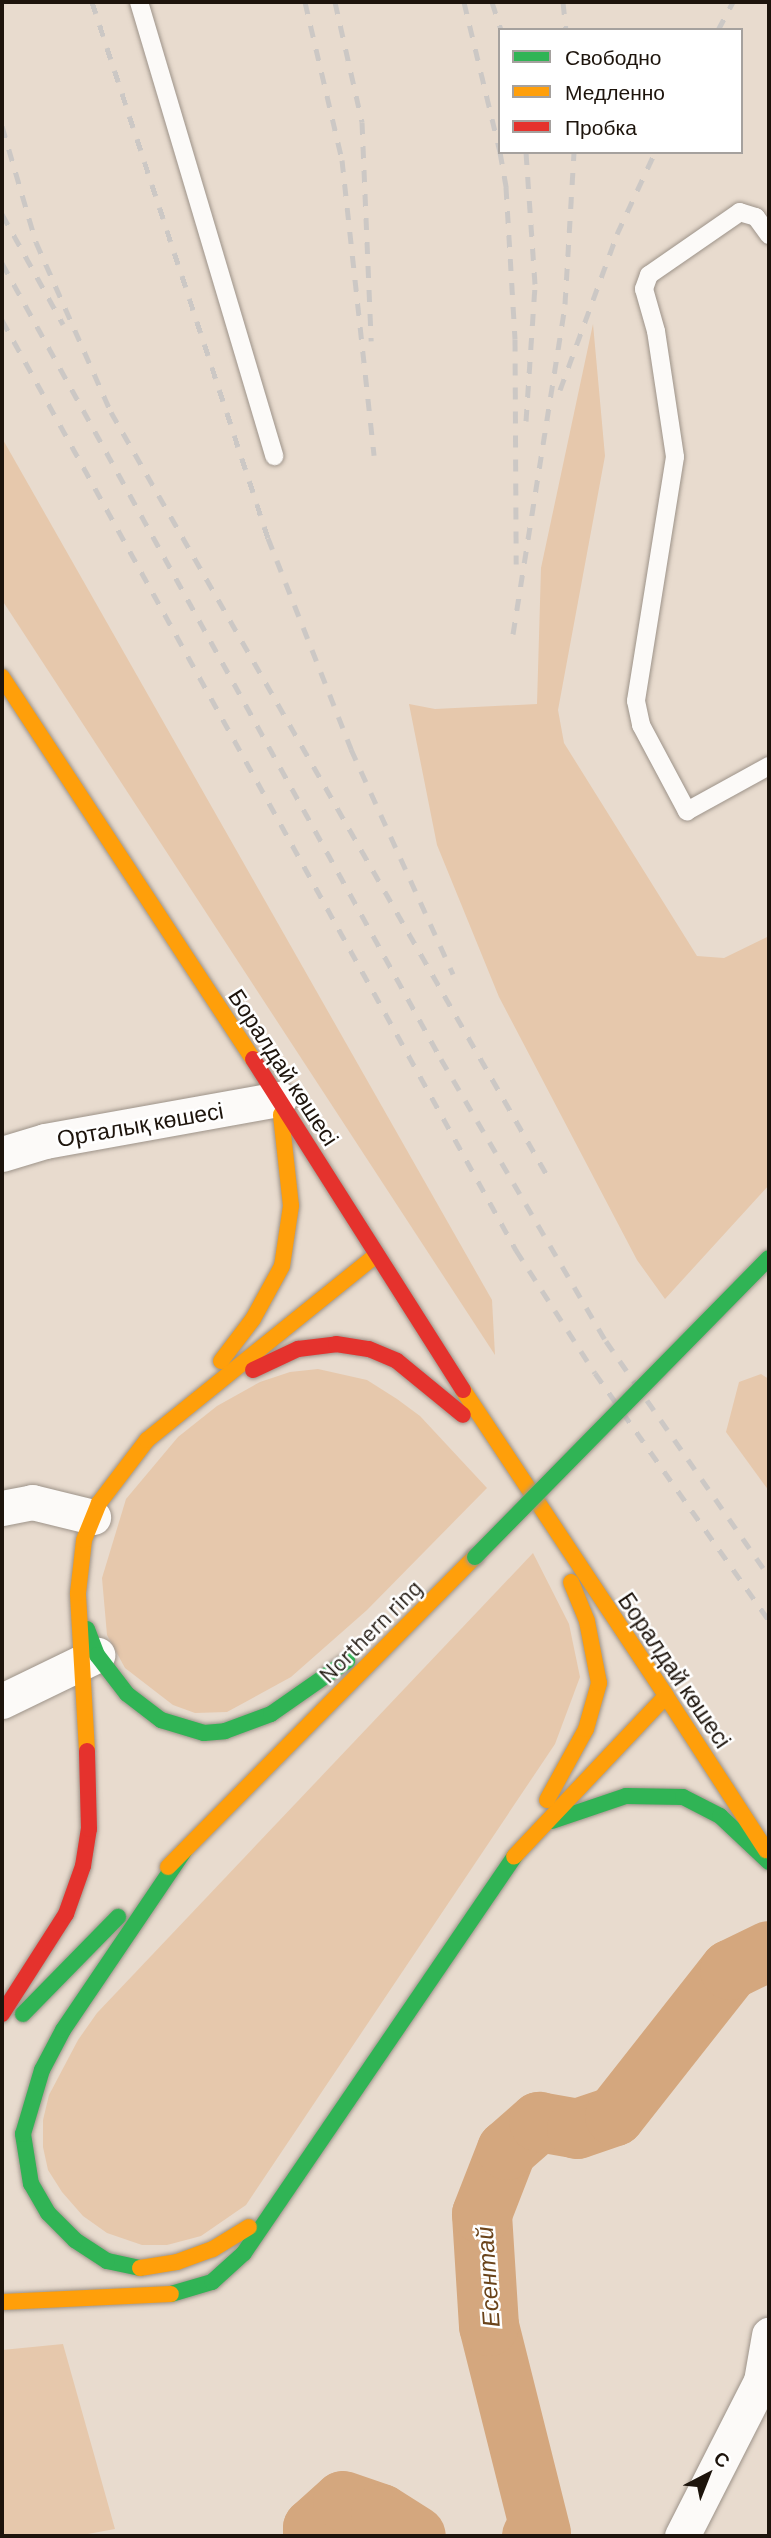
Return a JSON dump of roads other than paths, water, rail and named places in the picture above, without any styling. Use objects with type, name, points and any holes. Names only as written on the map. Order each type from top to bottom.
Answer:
[{"type":"main road","name":"Боралдай көшесі","points":[[2,677],[279,1099],[523,1485]]},
{"type":"main road","points":[[178,1413],[253,1319],[282,1266],[291,1206],[279,1099]]},
{"type":"main road","points":[[2,2014],[66,1914],[83,1867],[89,1829],[90,1659],[78,1593],[84,1540],[93,1517],[127,1463],[178,1413],[376,1255]]},
{"type":"main road","name":"Northern ring","points":[[2,2035],[769,1258]]},
{"type":"main road","points":[[2,2302],[160,2298],[190,2292],[212,2281],[244,2253],[521,1847],[586,1729],[599,1683],[587,1621],[542,1513],[523,1485],[433,1387],[397,1361],[369,1349],[336,1344],[298,1349],[178,1413]]},
{"type":"main road","name":"Боралдай көшесі","points":[[542,1513],[769,1854]]},
{"type":"main road","points":[[90,1659],[127,1694],[161,1720],[204,1733],[225,1731],[291,1702],[445,1589]]},
{"type":"main road","points":[[521,1847],[666,1696]]},
{"type":"main road","points":[[521,1847],[559,1817],[584,1807],[656,1794],[702,1804],[738,1829],[769,1862]]},
{"type":"main road","points":[[185,1850],[63,2030],[42,2070],[23,2134],[31,2184],[48,2213],[75,2240],[107,2261],[142,2268],[213,2249],[238,2235],[287,2192]]},
{"type":"street","name":"Орталық көшесі","points":[[2,1154],[45,1141],[279,1099]]},
{"type":"street","points":[[2,1508],[32,1502],[93,1517]]},
{"type":"street","points":[[2,1701],[90,1659]]},
{"type":"street","points":[[682,2536],[761,2381],[769,2334]]},
{"type":"lane","points":[[139,2],[274,456]]},
{"type":"lane","points":[[769,235],[756,217],[740,212],[649,275],[644,289],[656,331],[676,457],[636,701],[641,725],[687,811],[769,766]]},
{"type":"waterway","name":"Есентай","points":[[532,2536],[541,2533],[489,2326],[482,2214],[507,2150],[539,2122],[577,2129],[615,2116],[730,1970],[769,1951]]},
{"type":"waterway","name":"Есентай","points":[[313,2536],[313,2528],[343,2501],[381,2514],[416,2536]]},
{"type":"railway","points":[[92,2],[268,538],[351,749],[453,974]]},
{"type":"railway","points":[[305,2],[342,160],[374,455]]},
{"type":"railway","points":[[335,2],[362,122],[371,341]]},
{"type":"railway","points":[[464,2],[498,144]]},
{"type":"railway","points":[[492,2],[500,28]]},
{"type":"railway","points":[[563,2],[566,28]]},
{"type":"railway","points":[[719,28],[733,2]]},
{"type":"railway","points":[[2,126],[36,242],[111,412],[548,1177]]},
{"type":"railway","points":[[500,154],[506,187],[515,339],[516,564]]},
{"type":"railway","points":[[526,154],[535,284],[526,421]]},
{"type":"railway","points":[[513,634],[565,304],[574,154]]},
{"type":"railway","points":[[560,390],[617,234],[654,154]]},
{"type":"railway","points":[[2,214],[63,324]]},
{"type":"railway","points":[[2,263],[441,1059],[606,1341],[769,1576]]},
{"type":"railway","points":[[2,320],[516,1250],[595,1373],[769,1621]]}]
